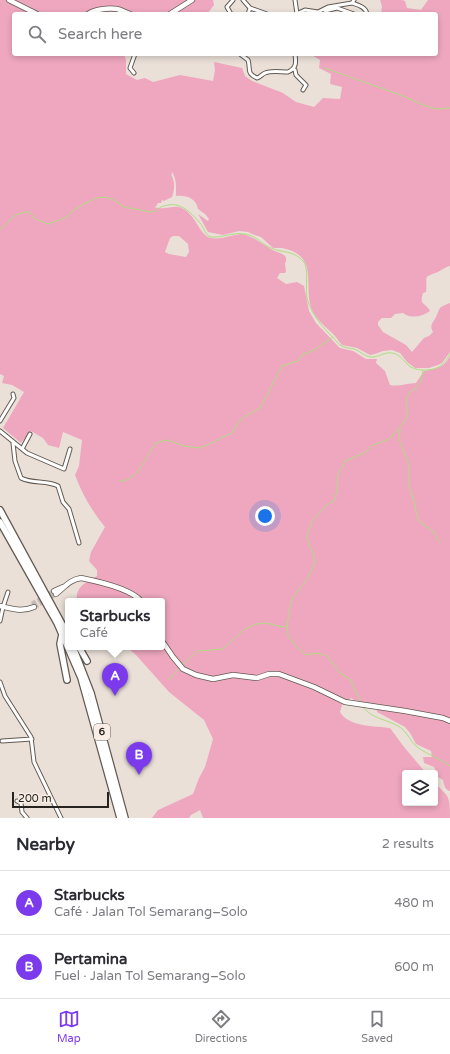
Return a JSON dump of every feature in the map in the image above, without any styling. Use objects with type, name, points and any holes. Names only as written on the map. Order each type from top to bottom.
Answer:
[{"type":"highway","name":"6","points":[[0,510],[54,609],[65,634]]},
{"type":"highway","name":"6","points":[[0,522],[65,634]]},
{"type":"highway","points":[[54,609],[65,624]]},
{"type":"highway","points":[[65,634],[60,644],[67,680]]},
{"type":"highway","name":"6","points":[[71,650],[81,678],[120,818]]},
{"type":"highway","name":"6","points":[[75,650],[91,693],[125,818]]},
{"type":"highway","points":[[81,650],[88,661]]},
{"type":"street","points":[[9,0],[33,12]]},
{"type":"street","points":[[173,12],[192,0]]},
{"type":"street","points":[[230,12],[227,7],[233,0]]},
{"type":"street","points":[[243,0],[250,8],[261,12]]},
{"type":"street","points":[[247,4],[250,0]]},
{"type":"street","points":[[295,0],[297,12]]},
{"type":"street","points":[[321,11],[328,7],[353,1],[364,7],[367,12]]},
{"type":"street","points":[[249,12],[250,8]]},
{"type":"street","points":[[301,12],[305,10],[314,12],[337,8],[348,12]]},
{"type":"street","points":[[92,12],[118,10],[124,12]]},
{"type":"street","points":[[134,56],[130,68],[134,73]]},
{"type":"street","points":[[243,56],[248,60],[248,70],[252,76],[257,78],[263,73],[268,72],[288,72],[293,69],[296,63],[295,56]]},
{"type":"street","points":[[293,69],[295,70],[296,75],[306,84],[303,90]]},
{"type":"street","points":[[0,421],[14,398],[13,394]]},
{"type":"street","points":[[0,431],[22,449],[41,460],[64,469],[70,449]]},
{"type":"street","points":[[22,449],[30,434]]},
{"type":"street","points":[[13,443],[15,460],[21,478],[58,486],[63,502],[69,509],[79,542]]},
{"type":"street","points":[[55,592],[75,579],[84,579],[126,591],[139,598]]},
{"type":"street","points":[[0,621],[1,607],[8,592]]},
{"type":"street","points":[[1,607],[18,610],[26,609],[33,605]]},
{"type":"street","points":[[165,646],[181,667],[196,675],[208,678],[233,675],[257,678],[269,674],[282,675],[319,689],[340,700],[431,716],[450,721]]},
{"type":"street","points":[[0,684],[5,696],[32,739],[34,762],[61,818]]},
{"type":"street","points":[[2,741],[32,739]]},
{"type":"street","points":[[17,801],[22,803],[22,812],[27,818]]},
{"type":"shaded area","points":[[0,0],[213,0],[214,5],[209,12],[12,12],[12,56],[125,56],[126,74],[137,80],[145,78],[153,82],[180,75],[213,81],[215,70],[214,62],[242,68],[245,76],[252,81],[283,93],[296,102],[314,107],[323,98],[340,99],[342,87],[330,84],[331,74],[319,68],[320,60],[313,56],[438,56],[438,12],[381,12],[382,6],[380,0],[402,0],[405,1],[407,8],[421,10],[428,0],[450,0],[450,266],[429,275],[426,278],[426,292],[423,293],[422,302],[430,311],[424,315],[413,317],[403,313],[395,314],[391,318],[382,318],[378,322],[378,325],[383,332],[406,345],[412,352],[424,338],[433,332],[431,328],[432,324],[440,308],[450,303],[450,352],[442,363],[429,368],[415,368],[407,362],[400,353],[392,350],[370,355],[357,348],[342,345],[313,312],[310,303],[308,274],[306,265],[302,258],[294,252],[282,248],[273,248],[261,237],[248,232],[239,231],[223,235],[208,232],[198,214],[208,221],[209,219],[198,209],[195,202],[187,197],[176,196],[174,175],[172,172],[171,175],[174,181],[174,190],[172,197],[164,201],[162,200],[161,203],[158,203],[155,208],[179,207],[185,210],[193,218],[203,233],[211,238],[245,234],[286,257],[286,271],[285,273],[280,273],[277,278],[286,284],[297,282],[304,286],[309,311],[316,323],[340,348],[353,351],[366,359],[377,359],[376,363],[385,371],[390,385],[396,386],[416,383],[424,371],[436,369],[445,363],[450,356],[450,791],[444,785],[443,780],[438,777],[438,770],[435,770],[434,767],[424,763],[423,757],[432,757],[431,751],[416,744],[405,727],[377,712],[376,705],[351,698],[342,705],[340,712],[349,721],[362,725],[390,728],[423,770],[402,770],[402,806],[438,806],[438,786],[448,798],[450,805],[450,818],[203,818],[200,810],[191,815],[189,818],[152,818],[158,810],[193,794],[205,767],[213,739],[204,720],[169,692],[130,650],[165,650],[165,598],[77,598],[78,592],[82,586],[97,576],[97,570],[89,561],[91,552],[105,527],[88,502],[75,475],[79,466],[82,440],[63,432],[59,448],[48,445],[43,438],[31,431],[21,443],[3,428],[24,392],[12,385],[2,383],[4,376],[0,374]],"holes":[[[173,236],[179,236],[188,244],[189,252],[186,257],[165,252],[170,238]]]},
{"type":"waterway","points":[[325,68],[398,94],[426,106],[437,109],[450,108]]},
{"type":"waterway","points":[[0,230],[13,217],[20,213],[30,212],[35,219],[49,224],[67,217],[71,212],[96,198],[106,197],[114,200],[124,207],[151,212],[154,212],[161,207],[176,205],[192,215],[211,237],[248,234],[275,250],[296,255],[300,258],[304,262],[305,266],[307,275],[307,298],[312,312],[320,324],[340,345],[354,349],[371,357],[392,353],[400,357],[414,369],[418,370],[436,368],[444,363],[450,354]]},
{"type":"waterway","points":[[119,481],[126,480],[137,473],[156,443],[167,440],[184,446],[199,448],[232,433],[239,421],[259,409],[262,405],[282,366],[298,361],[302,355],[314,350],[333,337]]},
{"type":"waterway","points":[[361,702],[350,679],[340,673],[327,656],[318,653],[306,655],[294,644],[288,635],[287,626],[290,607],[293,597],[306,581],[315,564],[313,552],[307,537],[312,521],[328,504],[334,501],[337,491],[338,475],[345,461],[364,453],[374,445],[389,439],[400,427],[406,419],[406,399],[410,392],[421,382],[423,370]]},
{"type":"waterway","points":[[400,429],[399,439],[409,465],[409,486],[417,517],[420,522],[435,533],[439,542]]},
{"type":"waterway","points":[[182,665],[198,651],[223,649],[245,629],[256,624],[267,623],[282,627],[287,626]]},
{"type":"waterway","points":[[168,679],[171,678],[180,667]]},
{"type":"waterway","points":[[363,707],[371,714],[401,728],[418,748],[450,766]]},
{"type":"tunnel","points":[[32,604],[54,591]]},
{"type":"tunnel","points":[[34,607],[56,594]]},
{"type":"place","name":"Starbucks","points":[[115,696]]},
{"type":"place","name":"Pertamina","points":[[139,775]]}]
